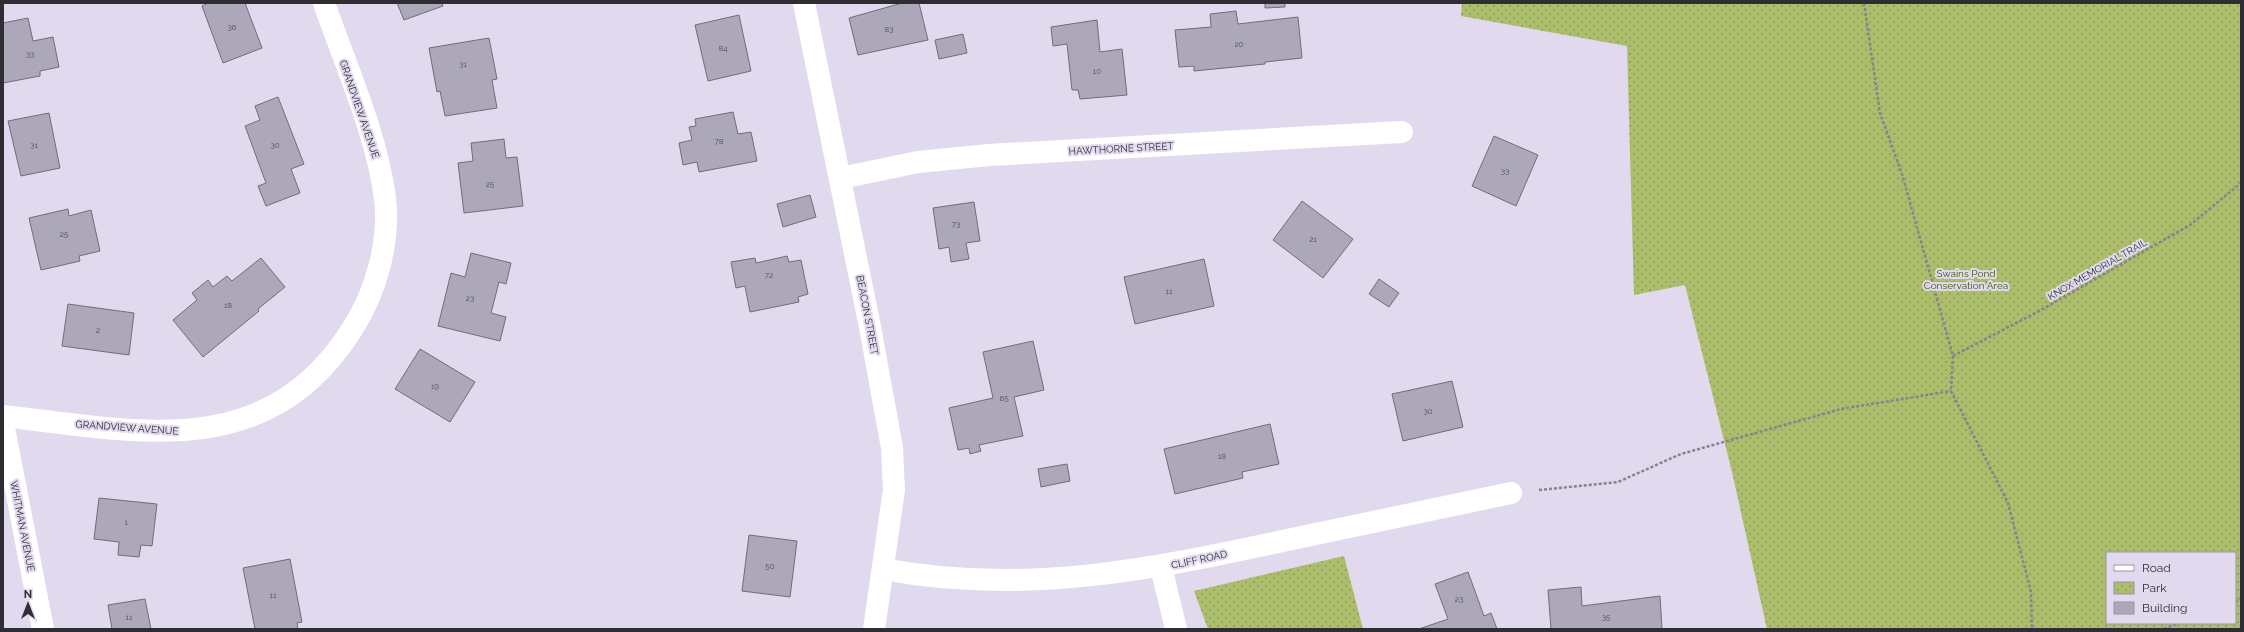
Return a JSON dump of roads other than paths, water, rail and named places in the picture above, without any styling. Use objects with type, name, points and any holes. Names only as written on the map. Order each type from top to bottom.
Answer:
[{"type":"street","name":"GRANDVIEW AVENUE","points":[[3,416],[148,431],[177,432],[218,427],[250,417],[287,397],[326,367],[359,319],[374,286],[383,252],[386,218],[383,187],[373,139],[324,3]]},
{"type":"street","name":"BEACON STREET","points":[[804,3],[841,178],[892,448],[894,490],[874,629]]},
{"type":"street","name":"HAWTHORNE STREET","points":[[841,178],[918,162],[989,155],[1402,132]]},
{"type":"street","name":"WHITMAN AVENUE","points":[[3,423],[43,629]]},
{"type":"street","name":"CLIFF ROAD","points":[[883,569],[944,578],[1011,580],[1088,577],[1161,567],[1511,493]]},
{"type":"street","points":[[1161,567],[1176,629]]},
{"type":"park label","name":"Swains Pond Conservation Area","points":[[1966,278]]}]
